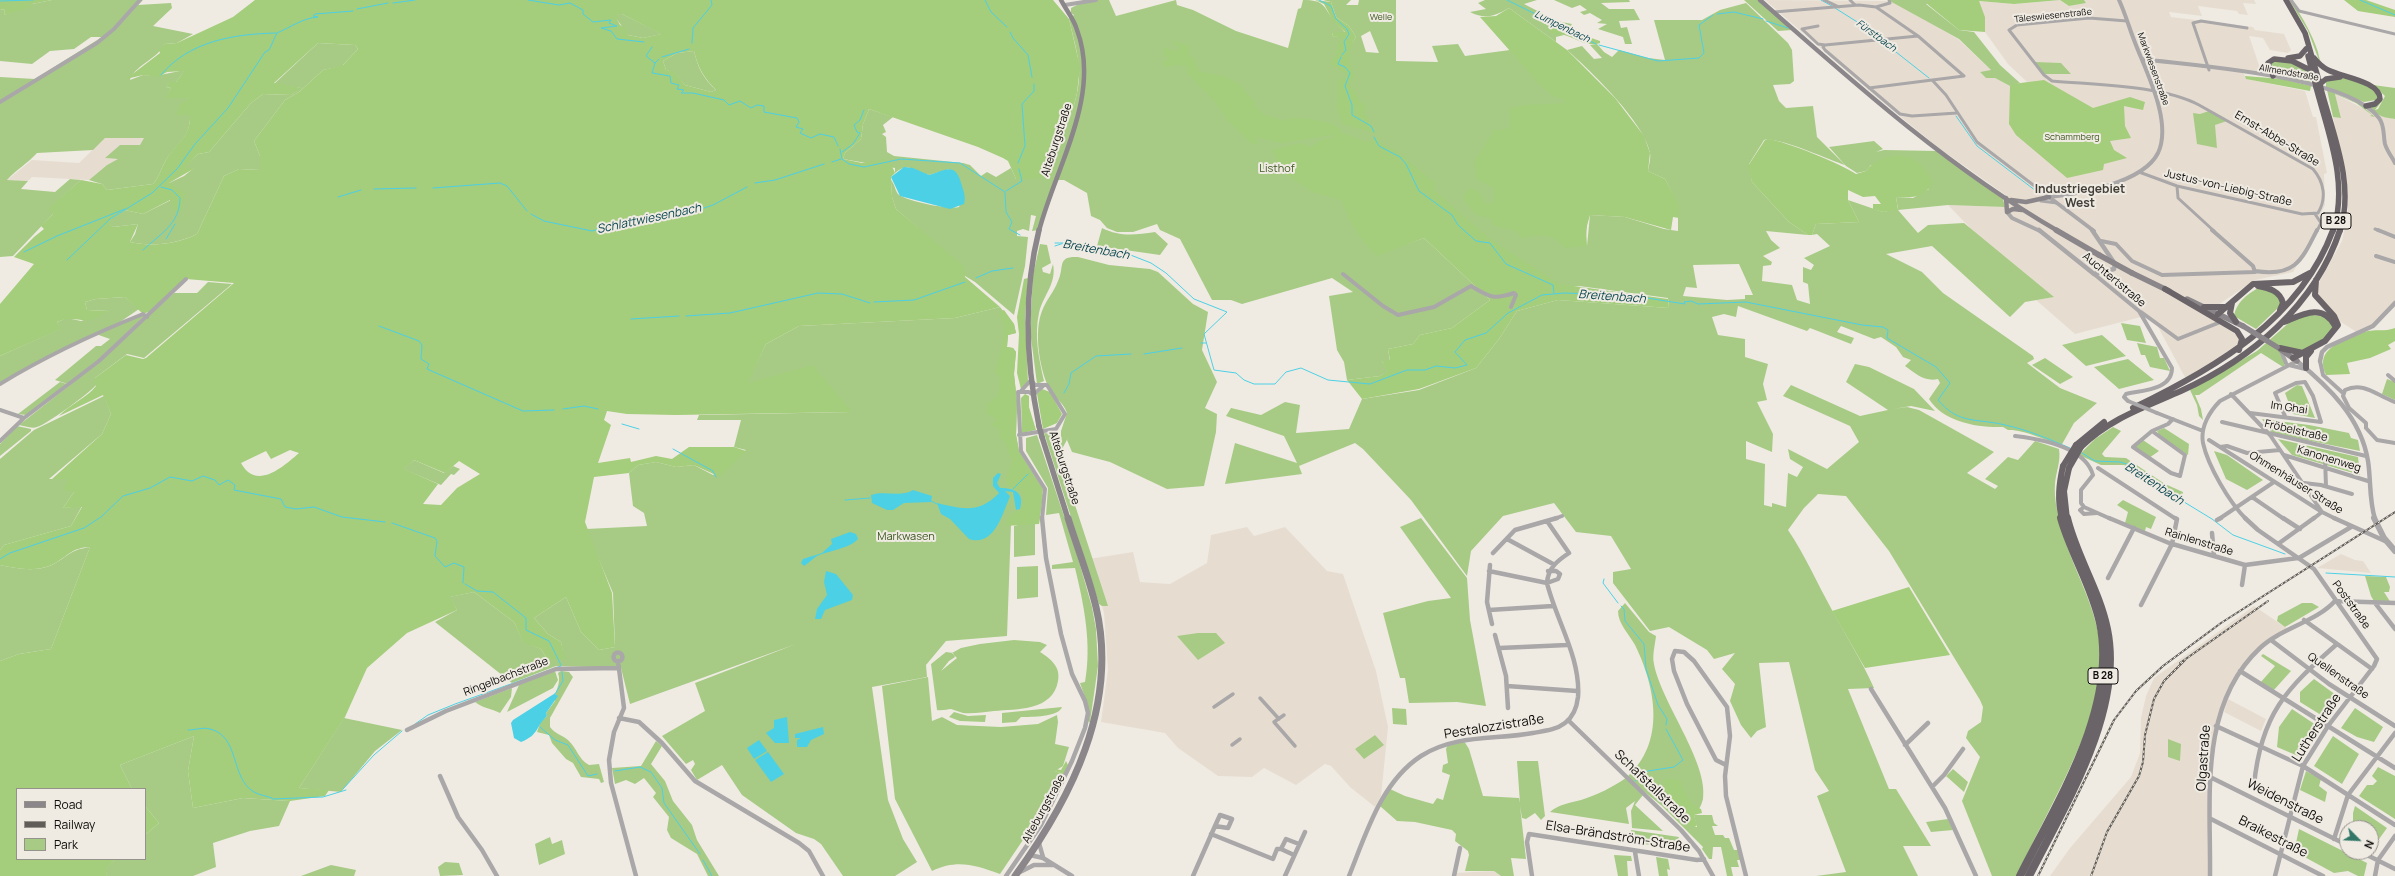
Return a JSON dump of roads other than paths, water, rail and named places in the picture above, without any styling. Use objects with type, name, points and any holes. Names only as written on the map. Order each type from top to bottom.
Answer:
[{"type":"highway","name":"B 28","points":[[2282,0],[2297,26],[2318,85]]},
{"type":"highway","name":"B 28","points":[[2079,446],[2106,427],[2221,369],[2260,344],[2282,323],[2315,274],[2339,233],[2346,202],[2340,165],[2318,85],[2314,58],[2301,25],[2286,0]]},
{"type":"highway","points":[[2270,76],[2266,63],[2269,59],[2299,56],[2306,49]]},
{"type":"highway","points":[[2314,58],[2328,70],[2365,82],[2377,90],[2380,95],[2380,99],[2375,104],[2364,105]]},
{"type":"highway","points":[[2270,76],[2268,63],[2274,59],[2292,60],[2312,71]]},
{"type":"highway","points":[[2318,85],[2326,79],[2334,77],[2364,83],[2375,90],[2379,96],[2375,101],[2364,105]]},
{"type":"highway","name":"B 28","points":[[2020,876],[2062,792],[2088,731],[2100,696],[2104,667],[2103,644],[2097,611],[2068,540],[2060,511],[2059,485],[2066,467],[2079,446],[2102,424],[2205,372],[2240,350],[2278,315],[2315,274]]},
{"type":"highway","name":"B 28","points":[[2315,274],[2315,295],[2337,320],[2338,326],[2335,331]]},
{"type":"highway","points":[[2218,314],[2258,283],[2293,282],[2315,274]]},
{"type":"highway","points":[[2250,288],[2264,287],[2281,295],[2283,303],[2278,315]]},
{"type":"highway","points":[[2164,289],[2237,331],[2242,339],[2240,350]]},
{"type":"highway","points":[[2232,303],[2230,313],[2236,322]]},
{"type":"highway","points":[[2204,307],[2226,307]]},
{"type":"highway","points":[[2282,323],[2300,313],[2310,312],[2330,319],[2334,324],[2335,331],[2308,353],[2295,359]]},
{"type":"highway","points":[[2279,348],[2308,353]]},
{"type":"highway","points":[[2308,353],[2308,370]]},
{"type":"highway","name":"B 28","points":[[2029,876],[2094,735],[2105,703],[2109,679],[2110,649],[2104,617],[2067,520],[2064,491],[2066,467]]},
{"type":"main road","name":"Alteburgstraße","points":[[1015,875],[1039,842],[1061,806],[1080,763],[1096,710],[1101,666],[1100,630],[1096,607],[1039,426],[1031,380],[1027,322],[1032,265],[1045,211],[1080,106],[1084,74],[1082,49],[1071,16],[1061,0]]},
{"type":"main road","points":[[1760,0],[1899,121],[2006,198],[2098,255],[2164,289],[2236,322],[2295,359]]},
{"type":"main road","points":[[2006,198],[2023,202],[2050,198]]},
{"type":"main road","points":[[2006,198],[2007,212],[2012,209],[2024,210]]},
{"type":"main road","points":[[2031,214],[2027,206],[2040,200]]},
{"type":"street","points":[[0,102],[97,43],[114,29],[140,0]]},
{"type":"street","points":[[1065,6],[1077,5],[1096,0]]},
{"type":"street","points":[[1824,0],[1838,7]]},
{"type":"street","points":[[1850,0],[1855,5]]},
{"type":"street","points":[[1775,13],[1855,5],[1876,7],[1890,3],[1889,0]]},
{"type":"street","name":"Markwiesenstraße","points":[[2050,198],[2115,182],[2139,172],[2152,162],[2161,145],[2161,119],[2154,91],[2119,0]]},
{"type":"street","points":[[2291,0],[2299,11],[2395,34]]},
{"type":"street","points":[[1071,16],[1071,8],[1077,5]]},
{"type":"street","points":[[1869,88],[1964,76],[1918,36],[1876,7]]},
{"type":"street","points":[[1775,13],[1783,14],[1787,12]]},
{"type":"street","points":[[1783,14],[1783,20]]},
{"type":"street","name":"Täleswiesenstraße","points":[[2127,21],[2084,19],[2017,25],[2011,27],[2009,30],[2044,75],[2052,81],[2154,91]]},
{"type":"street","points":[[2209,70],[2193,23],[2200,21],[2247,28]]},
{"type":"street","points":[[1818,26],[1802,29],[1818,44],[1825,45],[1918,36]]},
{"type":"street","points":[[1825,45],[1823,47],[1825,50],[1898,112],[1906,116],[1958,112]]},
{"type":"street","name":"Allmendstraße","points":[[2142,60],[2152,63],[2164,63]]},
{"type":"street","name":"Allmendstraße","points":[[2142,60],[2209,70],[2270,76],[2328,89],[2364,105]]},
{"type":"street","points":[[2145,68],[2152,63]]},
{"type":"street","points":[[1933,81],[1946,94],[1977,142],[2094,231],[2101,241],[2114,268],[2094,274]]},
{"type":"street","name":"Ernst-Abbe-Straße","points":[[2154,91],[2178,96],[2195,102],[2313,169],[2324,184],[2320,210],[2315,214],[2321,223],[2301,257],[2292,268],[2279,274],[2255,271]]},
{"type":"street","points":[[2364,105],[2381,122],[2385,145],[2395,163]]},
{"type":"street","name":"Justus-von-Liebig-Straße","points":[[2139,172],[2177,186],[2294,213],[2315,214]]},
{"type":"street","points":[[2101,241],[2116,244],[2132,261],[2162,275],[2247,274],[2255,271],[2251,264],[2184,205],[2178,198],[2177,186]]},
{"type":"street","points":[[2041,191],[2040,200],[2058,204]]},
{"type":"street","points":[[2057,196],[2058,204]]},
{"type":"street","name":"Auchtertstraße","points":[[2007,212],[2012,218],[2039,230],[2139,311],[2171,366],[2173,376],[2163,385],[2126,394],[2124,397],[2128,401],[2173,419]]},
{"type":"street","points":[[2375,229],[2395,237]]},
{"type":"street","points":[[2376,256],[2395,262]]},
{"type":"street","points":[[1343,274],[1383,306],[1398,315],[1434,307],[1471,286],[1489,297],[1498,298],[1514,293],[1516,295],[1511,307]]},
{"type":"street","points":[[0,441],[24,418],[93,365],[147,317],[186,279]]},
{"type":"street","points":[[2395,303],[2373,326],[2326,347],[2322,352],[2320,361],[2323,375],[2344,393],[2348,407],[2366,423],[2366,428],[2377,440],[2395,443]]},
{"type":"street","points":[[2139,311],[2178,339],[2185,338],[2218,323]]},
{"type":"street","points":[[0,384],[23,369],[78,341],[143,314],[147,317]]},
{"type":"street","points":[[2279,348],[2286,365]]},
{"type":"street","points":[[2152,431],[2185,455],[2180,476],[2171,473],[2134,448],[2134,444],[2152,431],[2169,425],[2173,419],[2203,431],[2212,409],[2231,394],[2295,359],[2334,396],[2356,428],[2364,444],[2372,517],[2386,541],[2395,551]]},
{"type":"street","points":[[2286,365],[2308,370]]},
{"type":"street","points":[[2388,375],[2395,381]]},
{"type":"street","points":[[1006,876],[1041,825],[1085,728],[1088,713],[1085,701],[1072,674],[1061,634],[1046,558],[1042,516],[1045,489],[1021,451],[1019,435],[1020,391],[1031,380],[1035,385],[1047,385],[1063,408],[1065,414],[1063,419],[1056,429],[1019,435]]},
{"type":"street","name":"Im Ghai","points":[[2250,412],[2319,422],[2321,421],[2310,389],[2304,382],[2296,383],[2276,393],[2285,416]]},
{"type":"street","points":[[1020,391],[1033,395],[1043,386]]},
{"type":"street","points":[[2344,393],[2351,387],[2363,387],[2395,402]]},
{"type":"street","points":[[2231,394],[2250,412],[2270,435],[2304,483],[2322,512],[2278,544]]},
{"type":"street","points":[[0,410],[24,418]]},
{"type":"street","name":"Fröbelstraße","points":[[2222,422],[2270,435],[2366,456]]},
{"type":"street","points":[[2356,428],[2366,428]]},
{"type":"street","name":"Poststraße","points":[[2203,431],[2205,449],[2224,491],[2235,508],[2251,524],[2299,558],[2317,573],[2335,601],[2376,657],[2377,661],[2372,669]]},
{"type":"street","name":"Rainlenstraße","points":[[2015,436],[2030,437],[2047,442],[2088,463],[2094,473],[2081,489],[2080,502],[2084,507],[2172,544],[2245,565],[2299,558]]},
{"type":"street","name":"Ohmenhäuser Straße","points":[[2209,440],[2322,512],[2351,527],[2386,541]]},
{"type":"street","name":"Ohmenhäuser Straße","points":[[2220,447],[2227,446],[2243,452],[2280,450]]},
{"type":"street","name":"Kanonenweg","points":[[2284,455],[2368,481]]},
{"type":"street","points":[[2325,459],[2326,486]]},
{"type":"street","points":[[2098,468],[2176,518],[2177,523],[2172,544],[2141,605]]},
{"type":"street","points":[[2217,520],[2274,482]]},
{"type":"street","points":[[2304,483],[2326,486],[2352,494]]},
{"type":"street","points":[[2252,497],[2300,529]]},
{"type":"street","points":[[1493,553],[1515,530],[1562,516]]},
{"type":"street","points":[[1546,521],[1569,553],[1553,564],[1548,571],[1547,583],[1553,606],[1576,674],[1578,691],[1575,711],[1568,720]]},
{"type":"street","points":[[2299,558],[2351,527]]},
{"type":"street","points":[[2108,578],[2134,528]]},
{"type":"street","points":[[2212,533],[2214,556]]},
{"type":"street","points":[[1506,539],[1553,564]]},
{"type":"street","points":[[1490,565],[1489,610],[1492,624]]},
{"type":"street","points":[[2242,585],[2245,565]]},
{"type":"street","points":[[1489,571],[1547,583],[1558,579],[1560,574],[1556,571],[1548,571]]},
{"type":"street","points":[[2335,601],[2395,603]]},
{"type":"street","name":"Olgastraße","points":[[2210,876],[2212,778],[2216,726],[2227,693],[2240,671],[2254,654],[2271,640],[2335,601]]},
{"type":"street","points":[[2375,603],[2395,629]]},
{"type":"street","points":[[1489,610],[1553,606]]},
{"type":"street","points":[[2304,620],[2372,669]]},
{"type":"street","points":[[1495,635],[1500,648],[1507,686],[1508,708]]},
{"type":"street","name":"Quellenstraße","points":[[2271,640],[2349,698],[2395,726]]},
{"type":"street","points":[[2254,785],[2260,746],[2267,722],[2308,668],[2337,644]]},
{"type":"street","points":[[1500,648],[1567,645]]},
{"type":"street","points":[[1726,765],[1716,760],[1680,689],[1672,666],[1671,657],[1674,651],[1682,651],[1692,658],[1722,699],[1728,710],[1730,736],[1726,765],[1726,796],[1746,876]]},
{"type":"street","points":[[618,661],[624,708],[614,732],[609,760],[611,783],[636,876]]},
{"type":"street","name":"Ringelbachstraße","points":[[407,730],[556,669],[618,668]]},
{"type":"street","name":"Lutherstraße","points":[[2275,876],[2303,766],[2328,726],[2372,669]]},
{"type":"street","points":[[2240,671],[2395,768]]},
{"type":"street","points":[[1507,686],[1578,691]]},
{"type":"street","points":[[1872,689],[1948,813],[1976,876]]},
{"type":"street","points":[[1214,707],[1233,694]]},
{"type":"street","points":[[1260,698],[1279,719]]},
{"type":"street","points":[[1284,715],[1274,722],[1295,746]]},
{"type":"street","points":[[619,718],[639,722],[662,743],[695,781],[799,843],[809,851],[823,876]]},
{"type":"street","name":"Schafstallstraße","points":[[1568,720],[1675,823],[1704,859],[1713,876]]},
{"type":"street","name":"Pestalozzistraße","points":[[1349,876],[1386,794],[1404,770],[1421,756],[1448,744],[1534,734],[1559,726],[1568,720]]},
{"type":"street","points":[[1905,745],[1928,723]]},
{"type":"street","points":[[2216,726],[2303,766],[2395,825]]},
{"type":"street","points":[[2334,839],[2348,795],[2395,733]]},
{"type":"street","points":[[1232,745],[1240,738]]},
{"type":"street","points":[[1932,787],[1944,775],[1963,749]]},
{"type":"street","points":[[440,776],[458,817],[482,850],[497,876]]},
{"type":"street","name":"Weidenstraße","points":[[2212,778],[2339,841]]},
{"type":"street","name":"Braikestraße","points":[[2211,819],[2323,876]]},
{"type":"street","points":[[1192,876],[1215,826]]},
{"type":"street","points":[[1284,876],[1305,832]]},
{"type":"street","points":[[1211,834],[1272,859],[1277,849],[1281,849],[1286,839],[1299,844]]},
{"type":"street","name":"Elsa-Brändström-Straße","points":[[1532,876],[1527,842],[1528,835],[1635,852],[1697,860],[1704,859]]},
{"type":"street","points":[[2379,859],[2395,836]]},
{"type":"street","points":[[1039,842],[1040,851],[1043,858]]},
{"type":"street","points":[[1454,876],[1460,856],[1460,848]]},
{"type":"street","points":[[1281,849],[1294,855]]},
{"type":"street","points":[[1635,852],[1639,876]]},
{"type":"street","points":[[1030,854],[1043,858],[1072,876]]},
{"type":"street","points":[[2375,876],[2378,860],[2395,869]]},
{"type":"street","points":[[1015,875],[1034,865],[1053,865]]},
{"type":"water","points":[[904,167],[913,168],[929,175],[951,169],[960,179],[965,197],[964,204],[950,209],[900,196],[891,177]]},
{"type":"water","points":[[998,473],[1001,474],[997,483],[1000,488],[1014,490],[1020,495],[1020,509],[1016,510],[1013,492],[1005,491],[1010,496],[996,528],[985,538],[978,540],[969,539],[950,519],[941,514],[937,503],[962,508],[977,507],[984,504],[992,500],[999,493],[993,486],[993,478]]},
{"type":"water","points":[[913,490],[932,496],[931,502],[904,503],[893,510],[887,510],[872,503],[871,495],[882,493],[898,494]]},
{"type":"water","points":[[850,532],[856,534],[858,539],[855,542],[845,547],[817,556],[804,566],[801,563],[803,559],[822,553],[832,544],[831,539]]},
{"type":"water","points":[[826,571],[836,574],[853,595],[852,600],[825,610],[821,619],[815,619],[817,609],[827,595],[824,582]]},
{"type":"water","points":[[557,692],[555,694],[558,696],[546,713],[547,716],[534,733],[521,742],[514,738],[511,723],[513,720]]},
{"type":"water","points":[[787,717],[789,743],[775,743],[766,733],[774,728],[774,720]]},
{"type":"water","points":[[823,727],[824,734],[811,740],[807,747],[797,747],[797,740],[801,738],[795,738],[795,734]]},
{"type":"water","points":[[759,740],[767,751],[754,759],[747,748]]},
{"type":"water","points":[[768,752],[784,774],[771,782],[755,760]]},
{"type":"waterway","points":[[0,1],[33,0]]},
{"type":"waterway","points":[[393,3],[415,0]]},
{"type":"waterway","name":"Breitenbach","points":[[528,0],[559,5],[570,3],[583,10],[583,14],[593,22],[611,20],[609,23],[617,26],[601,28],[611,31],[617,39],[644,42]]},
{"type":"waterway","points":[[692,43],[693,28],[712,5],[711,0]]},
{"type":"waterway","points":[[985,0],[991,12],[1007,27]]},
{"type":"waterway","points":[[1319,0],[1331,6],[1336,19],[1347,29],[1349,34],[1344,42],[1346,50],[1342,55]]},
{"type":"waterway","name":"Lumpenbach","points":[[1507,0],[1596,44]]},
{"type":"waterway","name":"Fürstbach","points":[[1821,0],[1832,6]]},
{"type":"waterway","name":"Lumpenbach","points":[[2360,0],[2395,15]]},
{"type":"waterway","points":[[357,9],[388,3]]},
{"type":"waterway","name":"Fürstbach","points":[[1835,8],[1870,30],[1880,39]]},
{"type":"waterway","points":[[67,260],[110,219],[152,193],[177,169],[195,144],[228,108],[265,52],[269,50],[277,33],[302,21],[318,17],[313,16],[315,14],[353,11]]},
{"type":"waterway","name":"Lumpenbach","points":[[1717,14],[1734,12],[1763,19]]},
{"type":"waterway","name":"Lumpenbach","points":[[1599,45],[1658,61],[1699,58],[1704,53],[1699,25],[1713,15]]},
{"type":"waterway","name":"Lumpenbach","points":[[1766,21],[1788,28]]},
{"type":"waterway","points":[[1010,32],[1013,38],[1028,55],[1032,77]]},
{"type":"waterway","points":[[161,75],[172,63],[199,47],[213,42],[244,35],[276,33]]},
{"type":"waterway","name":"Fürstbach","points":[[1882,41],[1929,78]]},
{"type":"waterway","name":"Breitenbach","points":[[652,47],[646,56],[655,63]]},
{"type":"waterway","points":[[662,57],[689,49]]},
{"type":"waterway","points":[[1341,57],[1338,64],[1345,67],[1350,73],[1345,86],[1352,105],[1352,115],[1371,126],[1374,132]]},
{"type":"waterway","name":"Breitenbach","points":[[655,63],[659,59]]},
{"type":"waterway","name":"Breitenbach","points":[[655,63],[652,73],[670,76],[671,83],[679,85],[677,89],[684,90],[681,93],[693,93],[724,100],[729,105],[740,101],[751,108],[757,105],[764,106],[764,112],[797,118],[799,122],[796,127],[803,129],[800,133],[811,138],[820,134],[834,137],[838,146]]},
{"type":"waterway","points":[[1018,163],[1025,146],[1022,104],[1034,91],[1034,84]]},
{"type":"waterway","points":[[842,152],[853,144],[860,133],[857,132],[854,125],[860,120],[864,110]]},
{"type":"waterway","points":[[1956,116],[1977,146],[2040,194]]},
{"type":"waterway","points":[[1374,137],[1379,146],[1400,157],[1406,164],[1419,191],[1452,215],[1458,225],[1476,241],[1490,243],[1506,264],[1553,285],[1554,293]]},
{"type":"waterway","name":"Breitenbach","points":[[840,149],[842,159],[849,164],[864,167],[901,159],[960,163],[1005,192],[1006,212],[1012,222],[1009,229],[1020,235]]},
{"type":"waterway","points":[[832,162],[841,159]]},
{"type":"waterway","name":"Schlattwiesenbach","points":[[755,183],[775,180],[824,164]]},
{"type":"waterway","points":[[1006,191],[1022,181],[1019,169]]},
{"type":"waterway","name":"Schlattwiesenbach","points":[[433,188],[500,183],[507,186],[527,211]]},
{"type":"waterway","points":[[143,250],[168,228],[177,215],[180,198],[172,190],[161,187]]},
{"type":"waterway","name":"Schlattwiesenbach","points":[[531,214],[544,221],[592,231],[626,222],[667,217],[698,210],[713,205],[747,187]]},
{"type":"waterway","name":"Schlattwiesenbach","points":[[374,189],[416,188]]},
{"type":"waterway","name":"Schlattwiesenbach","points":[[338,197],[361,190]]},
{"type":"waterway","points":[[24,252],[57,236],[125,209]]},
{"type":"waterway","points":[[166,239],[175,224]]},
{"type":"waterway","name":"Breitenbach","points":[[1055,243],[1064,243]]},
{"type":"waterway","name":"Breitenbach","points":[[1055,246],[1064,243]]},
{"type":"waterway","name":"Breitenbach","points":[[1064,243],[1095,252],[1128,254],[1151,263],[1166,273],[1194,299],[1227,312],[1204,334],[1214,370],[1236,373],[1244,380],[1254,384],[1275,384],[1286,372],[1301,368],[1328,380],[1370,384],[1407,370],[1425,370],[1436,366],[1455,368],[1467,365],[1455,352],[1465,340],[1486,333],[1508,313],[1542,295],[1564,293],[1628,295],[1685,304],[1684,302],[1691,301],[1698,304],[1746,302],[1862,325],[1883,327],[1888,330],[1887,338],[1936,367],[1950,383],[1938,400],[1953,413],[1969,419],[2022,429],[2070,448]]},
{"type":"waterway","points":[[976,278],[992,271],[1013,268]]},
{"type":"waterway","points":[[874,302],[914,300],[965,282]]},
{"type":"waterway","points":[[686,316],[730,313],[818,293],[842,294],[870,303]]},
{"type":"waterway","points":[[631,319],[679,316]]},
{"type":"waterway","points":[[379,326],[419,341],[422,345],[421,359],[429,364],[427,369],[523,411],[554,410]]},
{"type":"waterway","name":"Breitenbach","points":[[1201,343],[1206,343]]},
{"type":"waterway","points":[[1144,354],[1182,348]]},
{"type":"waterway","points":[[1064,393],[1069,384],[1071,373],[1096,356],[1131,354]]},
{"type":"waterway","points":[[563,409],[584,406],[598,409]]},
{"type":"waterway","points":[[622,424],[639,429]]},
{"type":"waterway","points":[[673,449],[713,471],[716,477]]},
{"type":"waterway","name":"Breitenbach","points":[[2082,453],[2095,461],[2120,462],[2130,465],[2148,480],[2212,519],[2233,535],[2285,554]]},
{"type":"waterway","points":[[1013,489],[1028,474]]},
{"type":"waterway","points":[[0,559],[10,553],[84,528],[101,517],[123,496],[150,488],[170,477],[192,481],[203,476],[215,480],[219,485],[228,480],[235,485],[234,490],[281,499],[285,507],[296,509],[314,507],[342,517],[385,522]]},
{"type":"waterway","points":[[845,500],[870,498]]},
{"type":"waterway","points":[[931,501],[937,504]]},
{"type":"waterway","points":[[392,523],[435,538],[437,541],[435,556],[445,567],[454,563],[464,567],[463,583]]},
{"type":"waterway","name":"Breitenbach","points":[[2326,573],[2395,577]]},
{"type":"waterway","points":[[1604,579],[1603,583],[1618,603]]},
{"type":"waterway","points":[[465,584],[477,591],[493,592],[526,618],[526,630],[549,641],[561,665]]},
{"type":"waterway","points":[[1621,606],[1624,609],[1625,621],[1644,644],[1646,669],[1658,705],[1667,719],[1666,725]]},
{"type":"waterway","points":[[415,724],[428,715],[455,704],[561,666]]},
{"type":"waterway","points":[[555,694],[563,681],[562,672]]},
{"type":"waterway","points":[[540,727],[555,740],[568,745],[588,776],[597,774]]},
{"type":"waterway","points":[[188,730],[207,728],[220,733],[231,748],[237,768],[246,786],[256,793],[272,798]]},
{"type":"waterway","points":[[1635,781],[1648,771],[1674,767],[1683,760],[1666,729]]},
{"type":"waterway","points":[[343,789],[374,755],[402,731]]},
{"type":"waterway","points":[[615,771],[640,767],[651,772],[662,788],[664,803],[700,854]]},
{"type":"waterway","points":[[272,799],[323,797],[346,790]]},
{"type":"waterway","points":[[703,860],[712,876]]},
{"type":"railway","points":[[2038,876],[2114,720],[2136,691],[2163,666],[2221,623],[2395,512]]},
{"type":"railway","points":[[2180,663],[2268,601]]},
{"type":"railway","points":[[2091,876],[2107,832],[2139,776],[2143,762],[2145,735],[2154,699],[2164,681],[2185,660]]},
{"type":"district","name":"Industriegebiet West","points":[[2080,197]]},
{"type":"park label","name":"Welle","points":[[1381,17]]},
{"type":"park label","name":"Schammberg","points":[[2072,137]]},
{"type":"park label","name":"Listhof","points":[[1277,169]]},
{"type":"park label","name":"Markwasen","points":[[906,537]]}]
